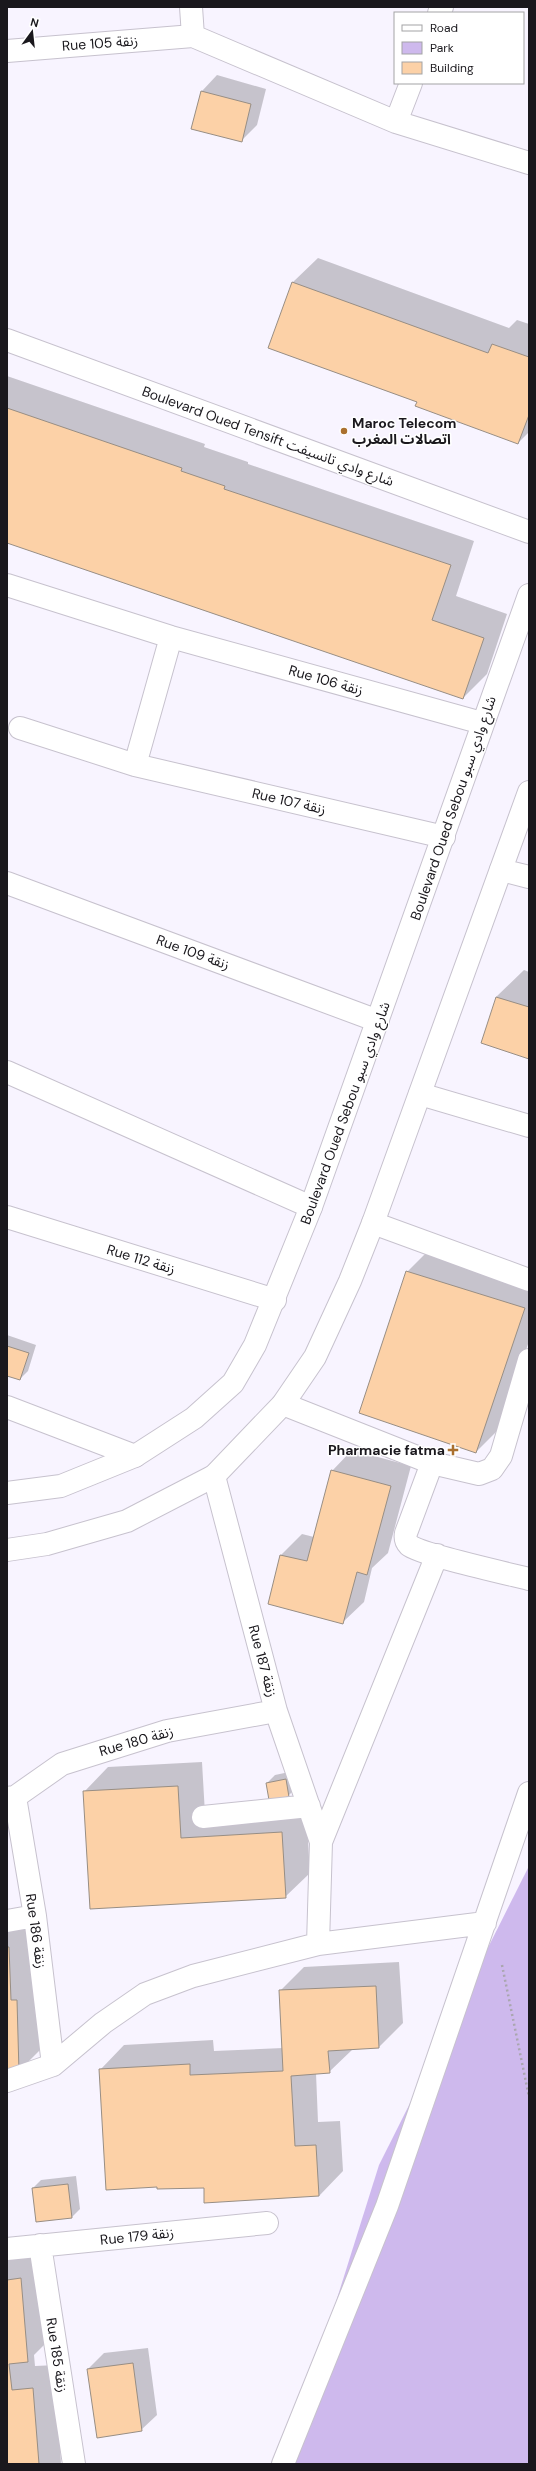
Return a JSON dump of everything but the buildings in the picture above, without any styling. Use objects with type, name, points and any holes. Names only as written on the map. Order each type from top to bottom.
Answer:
[{"type":"street","points":[[191,7],[193,36],[396,122],[529,163]]},
{"type":"street","name":"Rue 105 زنقة","points":[[7,51],[193,36]]},
{"type":"street","points":[[396,122],[411,84]]},
{"type":"street","name":"Boulevard Oued Tensift شارع وادي تانسيفت","points":[[7,340],[529,532]]},
{"type":"street","name":"Rue 106 زنقة","points":[[7,585],[171,637],[482,723]]},
{"type":"street","name":"Boulevard Oued Sebou شارع وادي سبو","points":[[7,1493],[61,1486],[135,1456],[194,1418],[233,1383],[255,1345],[275,1300],[311,1207],[444,837],[482,723],[529,595]]},
{"type":"street","points":[[135,765],[171,637]]},
{"type":"street","name":"Rue 107 زنقة","points":[[20,728],[135,765],[444,837]]},
{"type":"street","points":[[7,1550],[46,1544],[127,1521],[214,1476],[283,1404],[316,1357],[350,1281],[373,1223],[529,792]]},
{"type":"street","points":[[500,870],[529,877]]},
{"type":"street","name":"Rue 109 زنقة","points":[[7,883],[378,1021]]},
{"type":"street","points":[[9,1080],[311,1207]]},
{"type":"street","points":[[420,1094],[529,1126]]},
{"type":"street","name":"Rue 112 زنقة","points":[[7,1217],[275,1300]]},
{"type":"street","points":[[373,1223],[529,1280]]},
{"type":"street","points":[[283,1404],[432,1463],[479,1474],[492,1469],[502,1456],[529,1360]]},
{"type":"street","points":[[7,1407],[135,1456]]},
{"type":"street","points":[[432,1463],[406,1533],[405,1540],[409,1545],[437,1555],[529,1579]]},
{"type":"street","name":"Rue 187 زنقة","points":[[214,1476],[276,1711],[321,1842]]},
{"type":"street","points":[[318,1944],[321,1842],[437,1555]]},
{"type":"street","name":"Rue 180 زنقة","points":[[11,1798],[62,1764],[168,1731],[276,1711]]},
{"type":"street","points":[[283,2464],[387,2206],[529,1793]]},
{"type":"street","name":"Rue 186 زنقة","points":[[11,1798],[35,1916],[54,2065]]},
{"type":"street","points":[[203,1817],[309,1806]]},
{"type":"street","points":[[7,1921],[35,1916]]},
{"type":"street","points":[[7,2081],[54,2065],[103,2023],[145,1994],[193,1976],[318,1944],[485,1923]]},
{"type":"street","name":"Rue 179 زنقة","points":[[7,2250],[40,2245],[267,2222]]},
{"type":"street","name":"Rue 185 زنقة","points":[[40,2245],[74,2464]]},
{"type":"path","points":[[501,1961],[529,2097]]},
{"type":"green space","points":[[529,1866],[529,2464],[285,2464],[379,2165]]},
{"type":"place","name":"Maroc Telecom اتصالات المغرب","points":[[344,431]]},
{"type":"place","name":"Pharmacie fatma","points":[[453,1450]]}]
